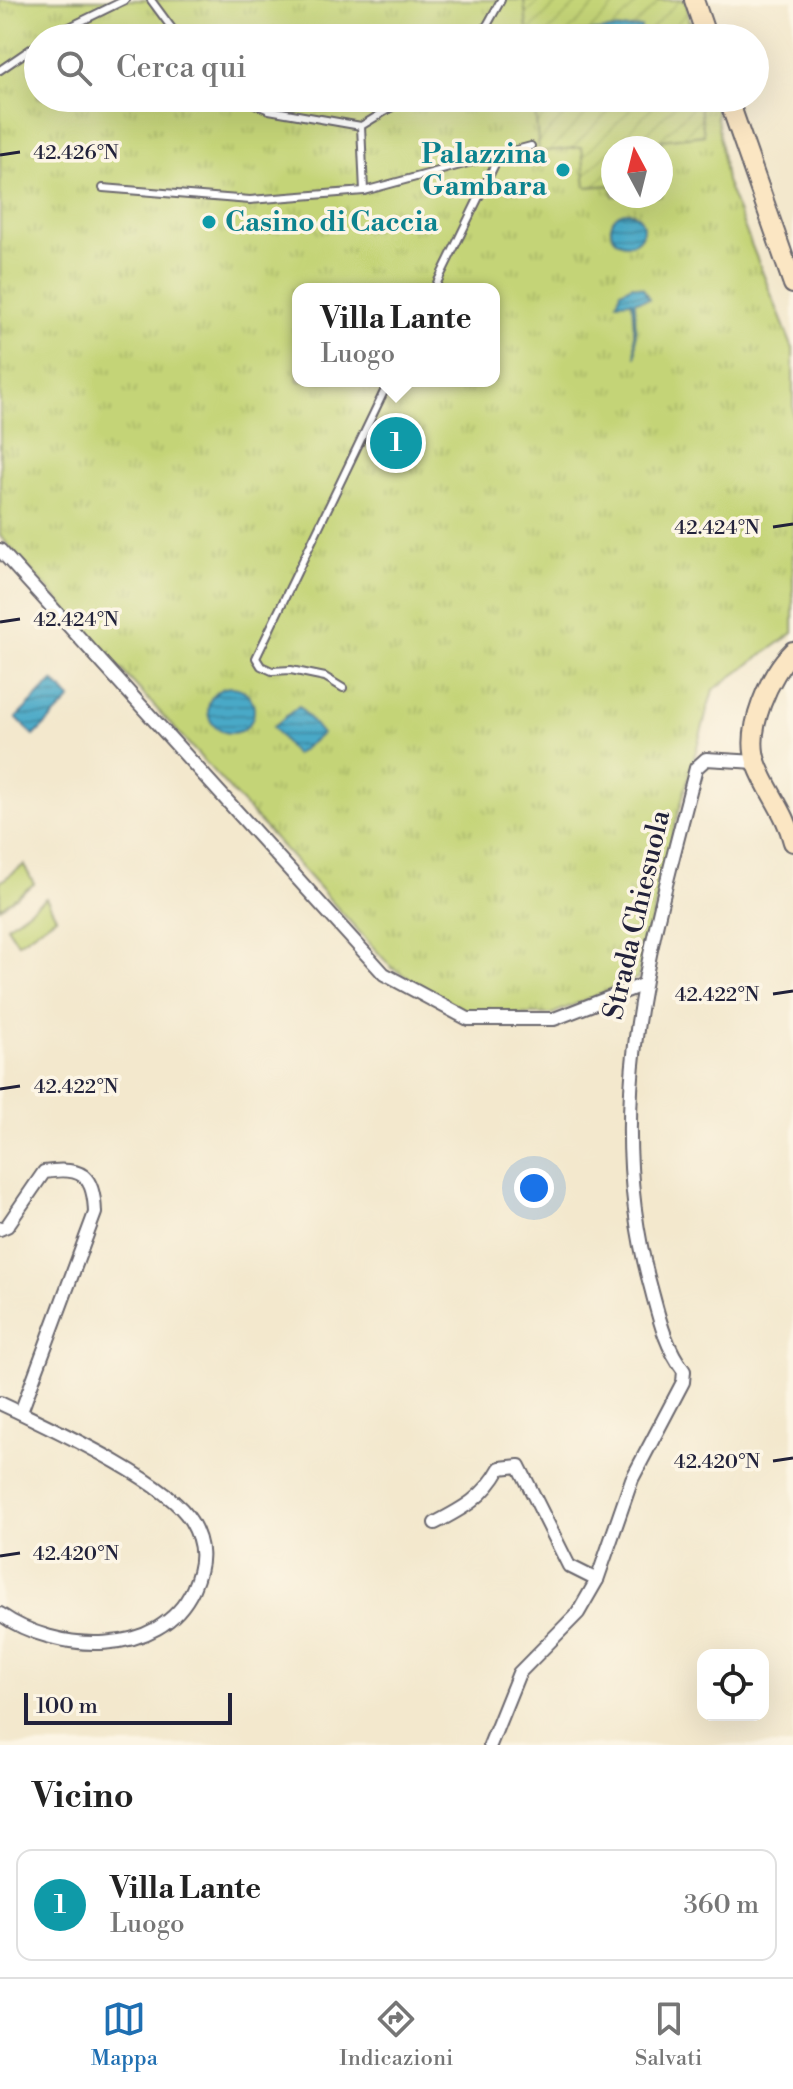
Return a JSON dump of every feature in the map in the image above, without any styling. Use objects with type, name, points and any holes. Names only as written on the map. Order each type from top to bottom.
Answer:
[{"type":"street","points":[[694,0],[702,24]]},
{"type":"street","points":[[733,112],[793,284]]},
{"type":"street","points":[[0,550],[384,974],[468,1019],[554,1019],[642,985]]},
{"type":"street","points":[[793,651],[777,666],[754,731],[756,762],[788,820],[793,842]]},
{"type":"street","name":"Strada Chiesuola","points":[[490,1745],[519,1673],[578,1613],[597,1580],[632,1479],[683,1382],[684,1371],[668,1351],[635,1232],[629,1128],[635,1025],[642,985],[696,768],[706,759],[756,762]]},
{"type":"street","points":[[0,1229],[7,1226],[44,1172],[64,1169],[84,1175],[94,1189],[95,1213],[21,1412]]},
{"type":"street","points":[[0,1403],[147,1479],[189,1518],[204,1550],[199,1576],[185,1605],[162,1627],[122,1642],[77,1643],[46,1635],[0,1614]]},
{"type":"street","points":[[435,1523],[472,1504],[489,1489],[500,1468],[519,1466],[569,1566],[597,1580]]},
{"type":"lane","points":[[76,24],[125,0]]},
{"type":"lane","points":[[151,0],[169,24]]},
{"type":"lane","points":[[488,24],[501,0]]},
{"type":"lane","points":[[0,70],[24,54]]},
{"type":"lane","points":[[280,112],[361,126],[384,112]]},
{"type":"lane","points":[[361,126],[364,191]]},
{"type":"lane","points":[[103,188],[250,200],[364,191],[531,146]]},
{"type":"lane","points":[[437,283],[500,154]]},
{"type":"lane","points":[[343,688],[325,677],[291,670],[272,671],[261,666],[256,658],[386,387]]},
{"type":"green space","points":[[0,0],[686,0],[689,22],[697,21],[698,24],[24,24],[24,112],[716,112],[726,181],[793,349],[793,633],[713,690],[672,836],[638,978],[552,1014],[471,1014],[392,968],[0,536]]},
{"type":"green space","points":[[524,0],[686,0],[689,24],[527,24]]},
{"type":"green space","points":[[535,112],[701,112],[704,135],[673,139],[673,136],[601,136],[601,186],[586,187],[582,147],[539,152]]},
{"type":"green space","points":[[24,865],[34,884],[0,908],[0,882]]},
{"type":"green space","points":[[46,898],[56,917],[18,943],[7,926]]},
{"type":"water","points":[[627,212],[638,217],[643,228],[638,239],[627,244],[616,239],[611,228],[616,217]]},
{"type":"water","points":[[632,285],[643,288],[649,299],[635,301],[636,358],[632,301],[617,302],[621,291]]},
{"type":"water","points":[[53,681],[71,699],[34,736],[16,718]]},
{"type":"water","points":[[231,687],[247,694],[254,710],[247,726],[231,733],[215,726],[208,710],[215,694]]},
{"type":"water","points":[[299,706],[322,734],[295,755],[273,727]]},
{"type":"place","name":"Palazzina Gambara","points":[[563,170]]},
{"type":"place","name":"Casino di Caccia","points":[[209,222]]},
{"type":"place","name":"Villa Lante","points":[[396,443]]}]
